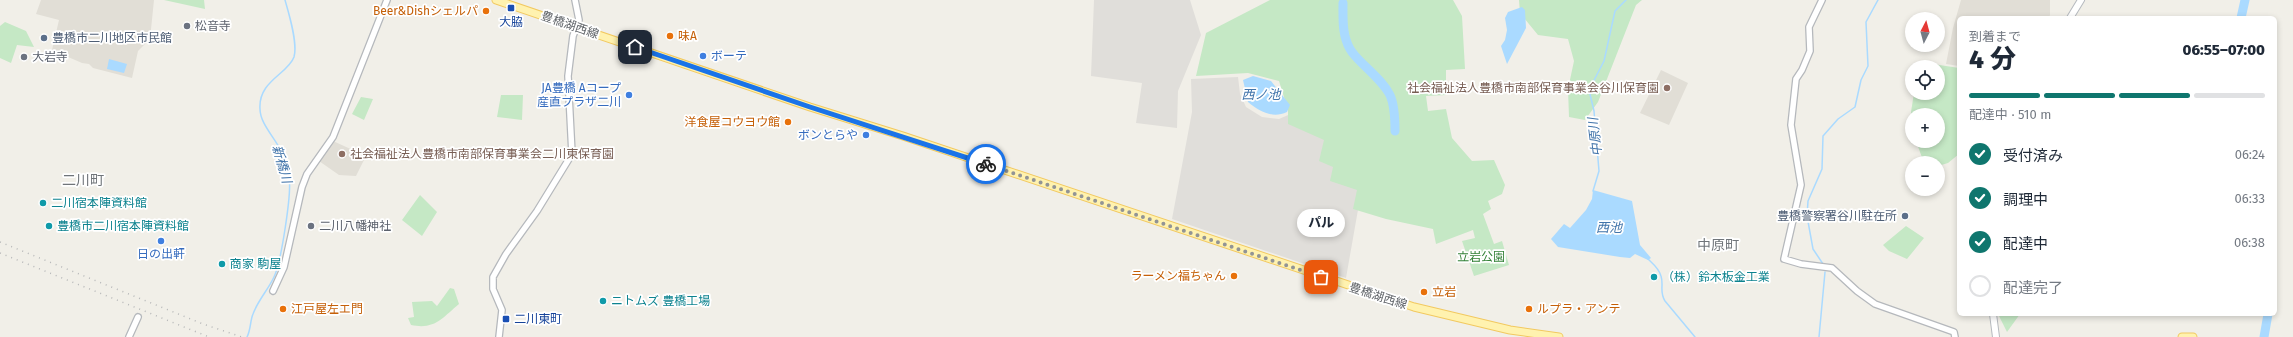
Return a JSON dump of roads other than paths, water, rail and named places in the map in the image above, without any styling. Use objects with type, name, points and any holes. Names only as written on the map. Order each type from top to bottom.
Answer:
[{"type":"main road","name":"豊橋湖西線","points":[[496,0],[810,107],[911,139],[1414,307],[1504,329],[1559,337]]},
{"type":"main road","points":[[2071,16],[2080,0]]},
{"type":"main road","points":[[1993,316],[1996,337]]},
{"type":"main road","points":[[2182,337],[2193,337]]},
{"type":"street","points":[[273,291],[284,267],[302,187],[307,174],[333,137],[387,0]]},
{"type":"street","points":[[499,337],[502,310],[493,289],[493,277],[506,254],[537,211],[572,154],[568,76],[573,36],[579,20],[575,0]]},
{"type":"street","points":[[1822,0],[1809,27],[1810,51],[1802,70],[1796,79],[1791,125],[1801,185],[1784,259],[1801,264],[1832,268],[1857,292],[1875,304],[1954,332],[1955,337]]},
{"type":"street","points":[[129,337],[138,317]]},
{"type":"water","points":[[1522,7],[1525,10],[1526,28],[1507,64],[1501,46],[1505,40],[1507,30],[1505,18],[1508,12]]},
{"type":"water","points":[[109,59],[127,64],[124,73],[107,69]]},
{"type":"water","name":"西ノ池","points":[[1253,76],[1271,81],[1290,105],[1287,112],[1276,115],[1266,113],[1248,102],[1243,80]]},
{"type":"water","name":"西池","points":[[1593,190],[1632,201],[1640,245],[1651,258],[1648,260],[1635,254],[1630,258],[1620,257],[1558,247],[1551,239],[1564,224],[1570,228],[1586,210],[1592,199]]},
{"type":"waterway","name":"新橋川","points":[[247,337],[255,309],[272,282],[277,269],[283,243],[289,197],[289,178],[283,156],[262,119],[260,109],[264,91],[268,85],[291,63],[294,57],[294,37],[285,0]]},
{"type":"waterway","name":"中原川","points":[[1593,191],[1599,171],[1594,111],[1589,90],[1604,61],[1615,11],[1626,0]]},
{"type":"waterway","points":[[1823,264],[1813,249],[1807,216],[1808,201],[1822,169],[1823,136],[1838,119],[1855,107],[1861,80],[1868,66],[1866,22],[1878,0]]},
{"type":"waterway","points":[[2241,16],[2245,0]]},
{"type":"waterway","points":[[1343,3],[1344,27],[1347,44],[1353,54],[1381,82],[1390,95],[1394,110],[1395,131]]},
{"type":"waterway","points":[[1647,258],[1660,273],[1662,279],[1663,298],[1695,337]]},
{"type":"waterway","points":[[1819,337],[1825,272]]},
{"type":"waterway","points":[[2264,337],[2268,316]]},
{"type":"railway","points":[[0,242],[203,324],[242,337]]},
{"type":"railway","points":[[0,253],[209,337]]},
{"type":"place","name":"大脇","points":[[511,8]]},
{"type":"place","name":"Beer&Dishシェルパ","points":[[486,11]]},
{"type":"place","name":"松音寺","points":[[187,26]]},
{"type":"place","name":"味A","points":[[670,36]]},
{"type":"place","name":"豊橋市二川地区市民館","points":[[44,38]]},
{"type":"place","name":"ボーテ","points":[[703,56]]},
{"type":"place","name":"大岩寺","points":[[24,57]]},
{"type":"place","name":"社会福祉法人豊橋市南部保育事業会谷川保育園","points":[[1667,88]]},
{"type":"place","name":"JA豊橋 Aコープ 産直プラザ二川","points":[[629,95]]},
{"type":"place","name":"洋食屋コウヨウ館","points":[[788,122]]},
{"type":"place","name":"ボンとらや","points":[[866,135]]},
{"type":"place","name":"社会福祉法人豊橋市南部保育事業会二川東保育園","points":[[342,154]]},
{"type":"place","name":"二川宿本陣資料館","points":[[43,203]]},
{"type":"place","name":"豊橋警察署谷川駐在所","points":[[1905,216]]},
{"type":"place","name":"豊橋市二川宿本陣資料館","points":[[49,226]]},
{"type":"place","name":"二川八幡神社","points":[[311,226]]},
{"type":"place","name":"日の出軒","points":[[161,241]]},
{"type":"place","name":"商家 駒屋","points":[[222,264]]},
{"type":"place","name":"ラーメン福ちゃん","points":[[1234,276]]},
{"type":"place","name":"パル","points":[[1321,277]]},
{"type":"place","name":"（株）鈴木板金工業","points":[[1654,277]]},
{"type":"place","name":"立岩","points":[[1424,292]]},
{"type":"place","name":"ニトムズ 豊橋工場","points":[[603,301]]},
{"type":"place","name":"江戸屋左エ門","points":[[283,309]]},
{"type":"place","name":"ルプラ・アンテ","points":[[1529,309]]},
{"type":"place","name":"二川東町","points":[[506,319]]},
{"type":"district","name":"二川町","points":[[83,180]]},
{"type":"district","name":"中原町","points":[[1718,245]]},
{"type":"park label","name":"立岩公園","points":[[1481,257]]}]
